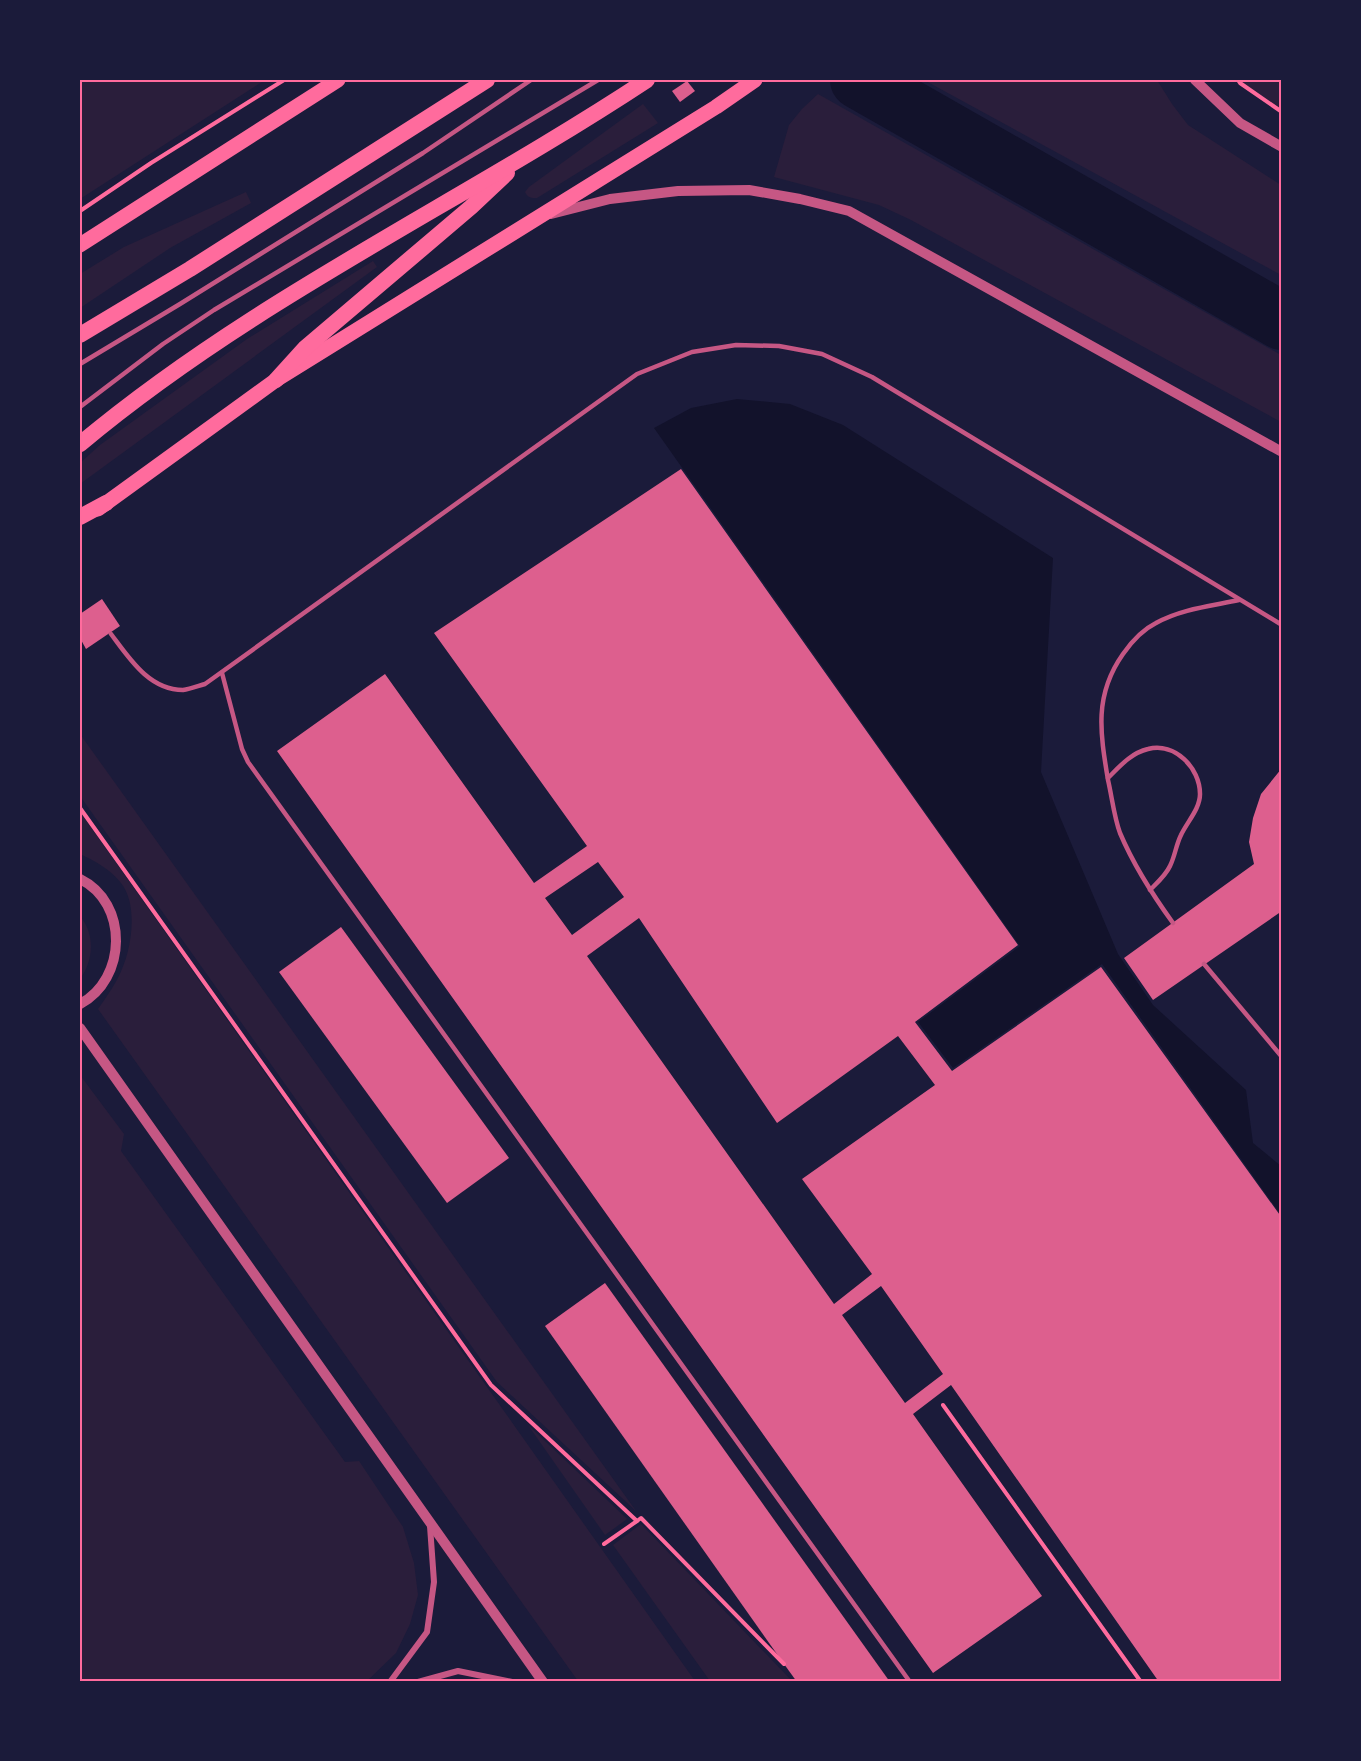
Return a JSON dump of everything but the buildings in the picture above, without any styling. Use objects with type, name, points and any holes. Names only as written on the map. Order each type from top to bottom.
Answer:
[{"type":"highway","points":[[80,335],[201,263],[487,80]]},
{"type":"highway","points":[[80,444],[156,384],[264,310],[586,119],[647,80]]},
{"type":"highway","points":[[276,380],[305,348],[471,207],[528,153]]},
{"type":"highway","points":[[80,517],[106,503]]},
{"type":"main road","points":[[80,245],[338,80]]},
{"type":"main road","points":[[80,523],[276,380],[751,83]]},
{"type":"street","points":[[1195,80],[1240,123],[1281,147]]},
{"type":"street","points":[[539,217],[610,199],[678,191],[749,190],[849,211],[1281,452]]},
{"type":"street","points":[[80,879],[87,882],[102,898],[113,918],[117,941],[114,963],[103,984],[80,1004]]},
{"type":"street","points":[[80,1028],[543,1682]]},
{"type":"street","points":[[390,1682],[427,1632],[434,1582],[429,1519]]},
{"type":"street","points":[[418,1682],[458,1671],[512,1682]]},
{"type":"lane","points":[[80,364],[423,153],[531,80]]},
{"type":"lane","points":[[80,407],[163,344],[213,310],[598,80]]},
{"type":"lane","points":[[111,634],[138,670],[157,684],[182,690],[206,684],[637,374],[692,352],[736,345],[779,346],[822,354],[872,377],[1281,625]]},
{"type":"lane","points":[[1173,923],[1142,879],[1119,830],[1108,778],[1101,714],[1105,687],[1116,664],[1133,640],[1155,623],[1182,612],[1239,600]]},
{"type":"lane","points":[[222,673],[242,749],[248,762],[910,1682]]},
{"type":"lane","points":[[1108,778],[1130,757],[1150,748],[1170,750],[1187,761],[1197,777],[1200,794],[1196,810],[1181,835],[1170,866],[1150,890]]},
{"type":"lane","points":[[1204,964],[1281,1057]]},
{"type":"path","points":[[80,211],[151,163],[284,80]]},
{"type":"path","points":[[1238,80],[1281,112]]},
{"type":"path","points":[[80,808],[491,1385],[637,1521]]},
{"type":"path","points":[[943,1406],[1141,1682]]},
{"type":"path","points":[[604,1544],[641,1518],[784,1664]]},
{"type":"shaded area","points":[[80,80],[265,80],[80,199]]},
{"type":"shaded area","points":[[924,80],[1157,80],[1188,125],[1281,185],[1281,275]]},
{"type":"shaded area","points":[[1238,80],[1281,80],[1281,112]]},
{"type":"shaded area","points":[[818,94],[1281,355],[1281,422],[911,220],[879,205],[774,177],[789,125]]},
{"type":"shaded area","points":[[643,104],[658,123],[537,198],[526,194],[529,187]]},
{"type":"shaded area","points":[[246,192],[251,203],[170,248],[80,308],[80,274],[124,247]]},
{"type":"shaded area","points":[[373,261],[377,267],[80,484],[80,463],[100,445],[247,339]]},
{"type":"shaded area","points":[[737,399],[790,404],[843,425],[1053,558],[1041,772],[1118,954],[1153,1005],[1246,1090],[1253,1143],[1281,1166],[1281,1215],[1102,964],[953,1068],[918,1022],[1020,946],[654,428],[691,408]]},
{"type":"shaded area","points":[[80,734],[636,1511],[497,1382],[80,796]]},
{"type":"shaded area","points":[[80,812],[695,1681],[578,1681],[98,1009],[117,980],[126,960],[132,925],[130,902],[117,878],[102,866],[80,854]]},
{"type":"shaded area","points":[[80,916],[88,931],[91,947],[88,964],[80,979]]},
{"type":"shaded area","points":[[80,1075],[124,1134],[121,1151],[345,1462],[359,1461],[403,1527],[414,1563],[418,1595],[410,1624],[396,1653],[367,1681],[80,1681]]},
{"type":"shaded area","points":[[528,1425],[627,1519],[605,1535]]},
{"type":"shaded area","points":[[641,1524],[792,1681],[710,1681],[613,1545]]},
{"type":"waterway","points":[[859,80],[1282,321]]}]
